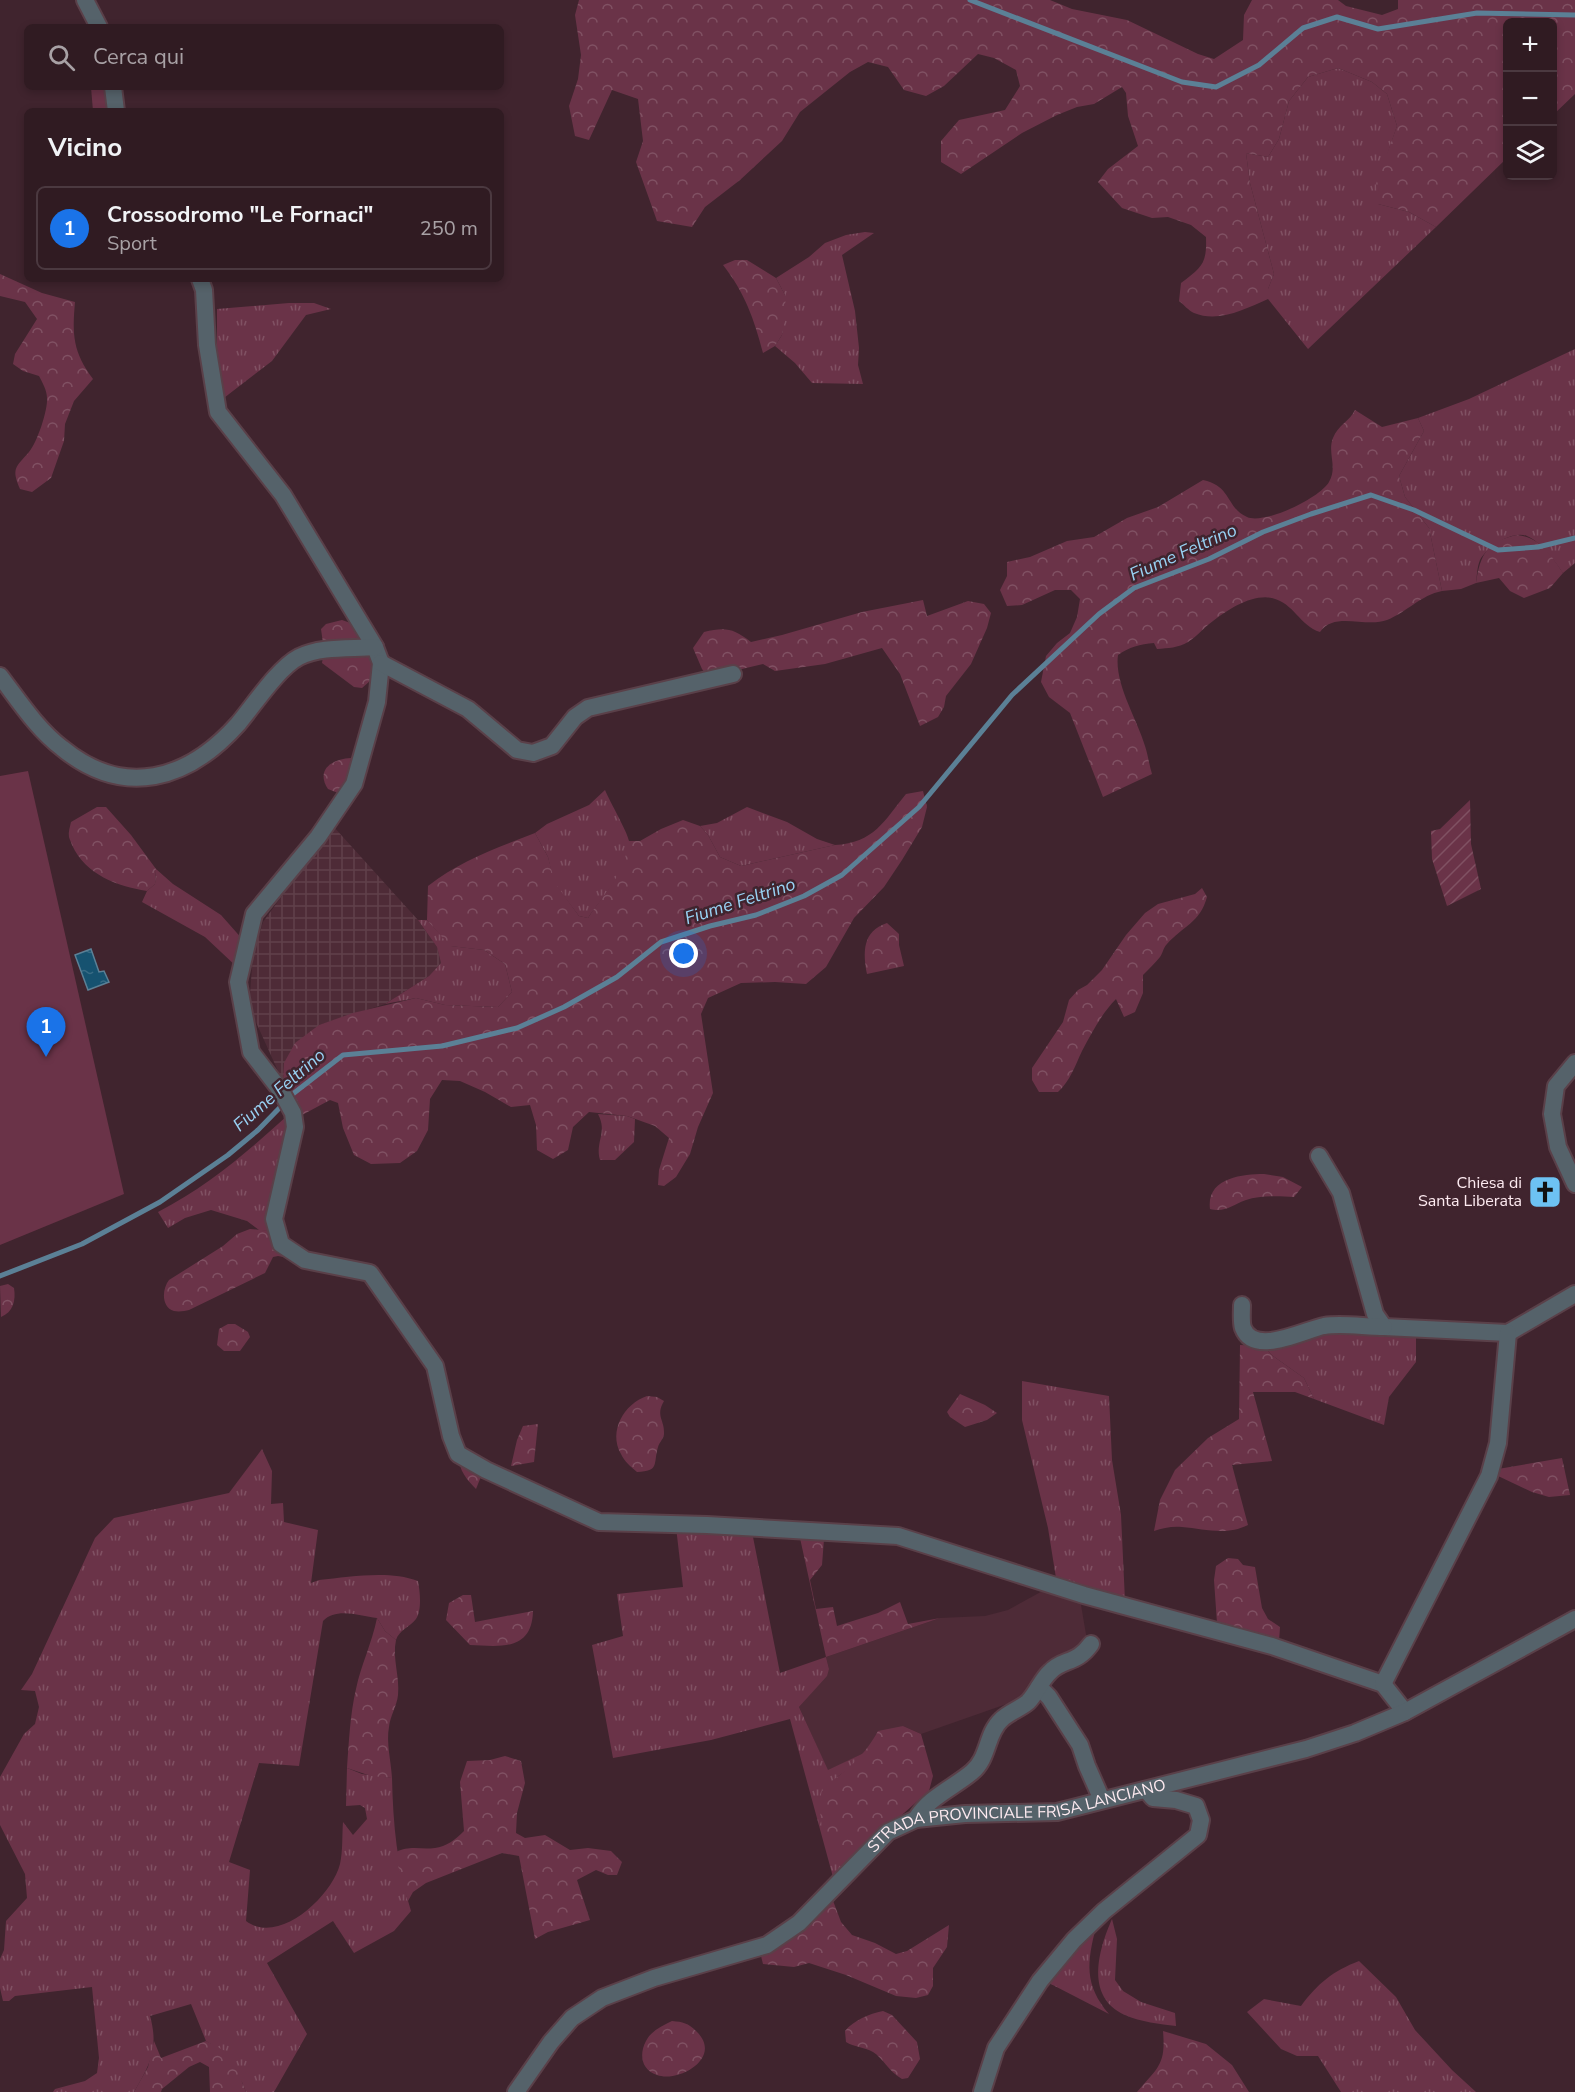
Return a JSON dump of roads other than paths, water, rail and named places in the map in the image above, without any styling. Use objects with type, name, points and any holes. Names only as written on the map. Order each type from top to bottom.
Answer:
[{"type":"street","points":[[85,0],[97,24]]},
{"type":"street","points":[[113,90],[116,108]]},
{"type":"street","points":[[201,282],[204,290],[207,345],[218,412],[284,495],[378,655],[377,702],[354,784],[318,837],[254,914],[238,982],[251,1052],[281,1091],[293,1113],[295,1127],[274,1219],[281,1244],[305,1260],[370,1273],[435,1366],[453,1444],[458,1454],[486,1470],[599,1522],[707,1525],[898,1536],[1083,1595],[1272,1646],[1383,1684],[1405,1712]]},
{"type":"street","points":[[0,676],[38,725],[60,747],[103,773],[141,778],[183,767],[199,760],[215,748],[283,669],[296,658],[307,653],[328,649],[378,655],[468,709],[517,750],[533,753],[552,746],[575,717],[588,708],[733,674]]},
{"type":"street","points":[[1575,1063],[1556,1086],[1552,1114],[1558,1147],[1575,1184]]},
{"type":"street","points":[[1319,1156],[1341,1193],[1375,1314],[1384,1327]]},
{"type":"street","points":[[1242,1305],[1244,1329],[1253,1340],[1268,1342],[1325,1326],[1508,1333],[1575,1294]]},
{"type":"street","points":[[1383,1684],[1489,1476],[1498,1443],[1508,1333]]},
{"type":"street","name":"STRADA PROVINCIALE FRISA LANCIANO","points":[[516,2092],[551,2042],[572,2018],[602,1998],[654,1978],[767,1945],[799,1923],[888,1832],[916,1819],[965,1814],[1057,1812],[1306,1749],[1355,1733],[1405,1712],[1575,1618]]},
{"type":"street","points":[[916,1819],[921,1810],[935,1797],[972,1772],[980,1763],[999,1722],[1028,1702],[1048,1673],[1055,1667],[1078,1659],[1091,1644]]},
{"type":"street","points":[[1039,1687],[1049,1697],[1080,1745],[1102,1800]]},
{"type":"street","points":[[982,2092],[996,2048],[1040,1981],[1074,1940],[1104,1911],[1198,1836],[1201,1820],[1196,1806],[1176,1800],[1153,1798],[1146,1790]]},
{"type":"water","points":[[91,949],[99,972],[104,971],[109,982],[88,990],[75,955]]},
{"type":"waterway","points":[[970,0],[1182,82],[1216,87],[1259,65],[1303,28],[1337,17],[1378,29],[1477,13],[1575,15]]},
{"type":"waterway","name":"Fiume Feltrino","points":[[0,1276],[82,1244],[160,1202],[228,1155],[258,1130],[294,1093],[343,1055],[442,1046],[517,1028],[564,1007],[617,977],[661,942],[710,926],[756,915],[804,896],[842,875],[919,807],[1012,695],[1099,614],[1134,588],[1209,559],[1263,532],[1371,495],[1414,510],[1498,550],[1538,547],[1575,538]]},
{"type":"place","name":"Crossodromo \"Le Fornaci\"","points":[[46,1057]]},
{"type":"place","name":"Chiesa di Santa Liberata","points":[[1545,1192]]}]
